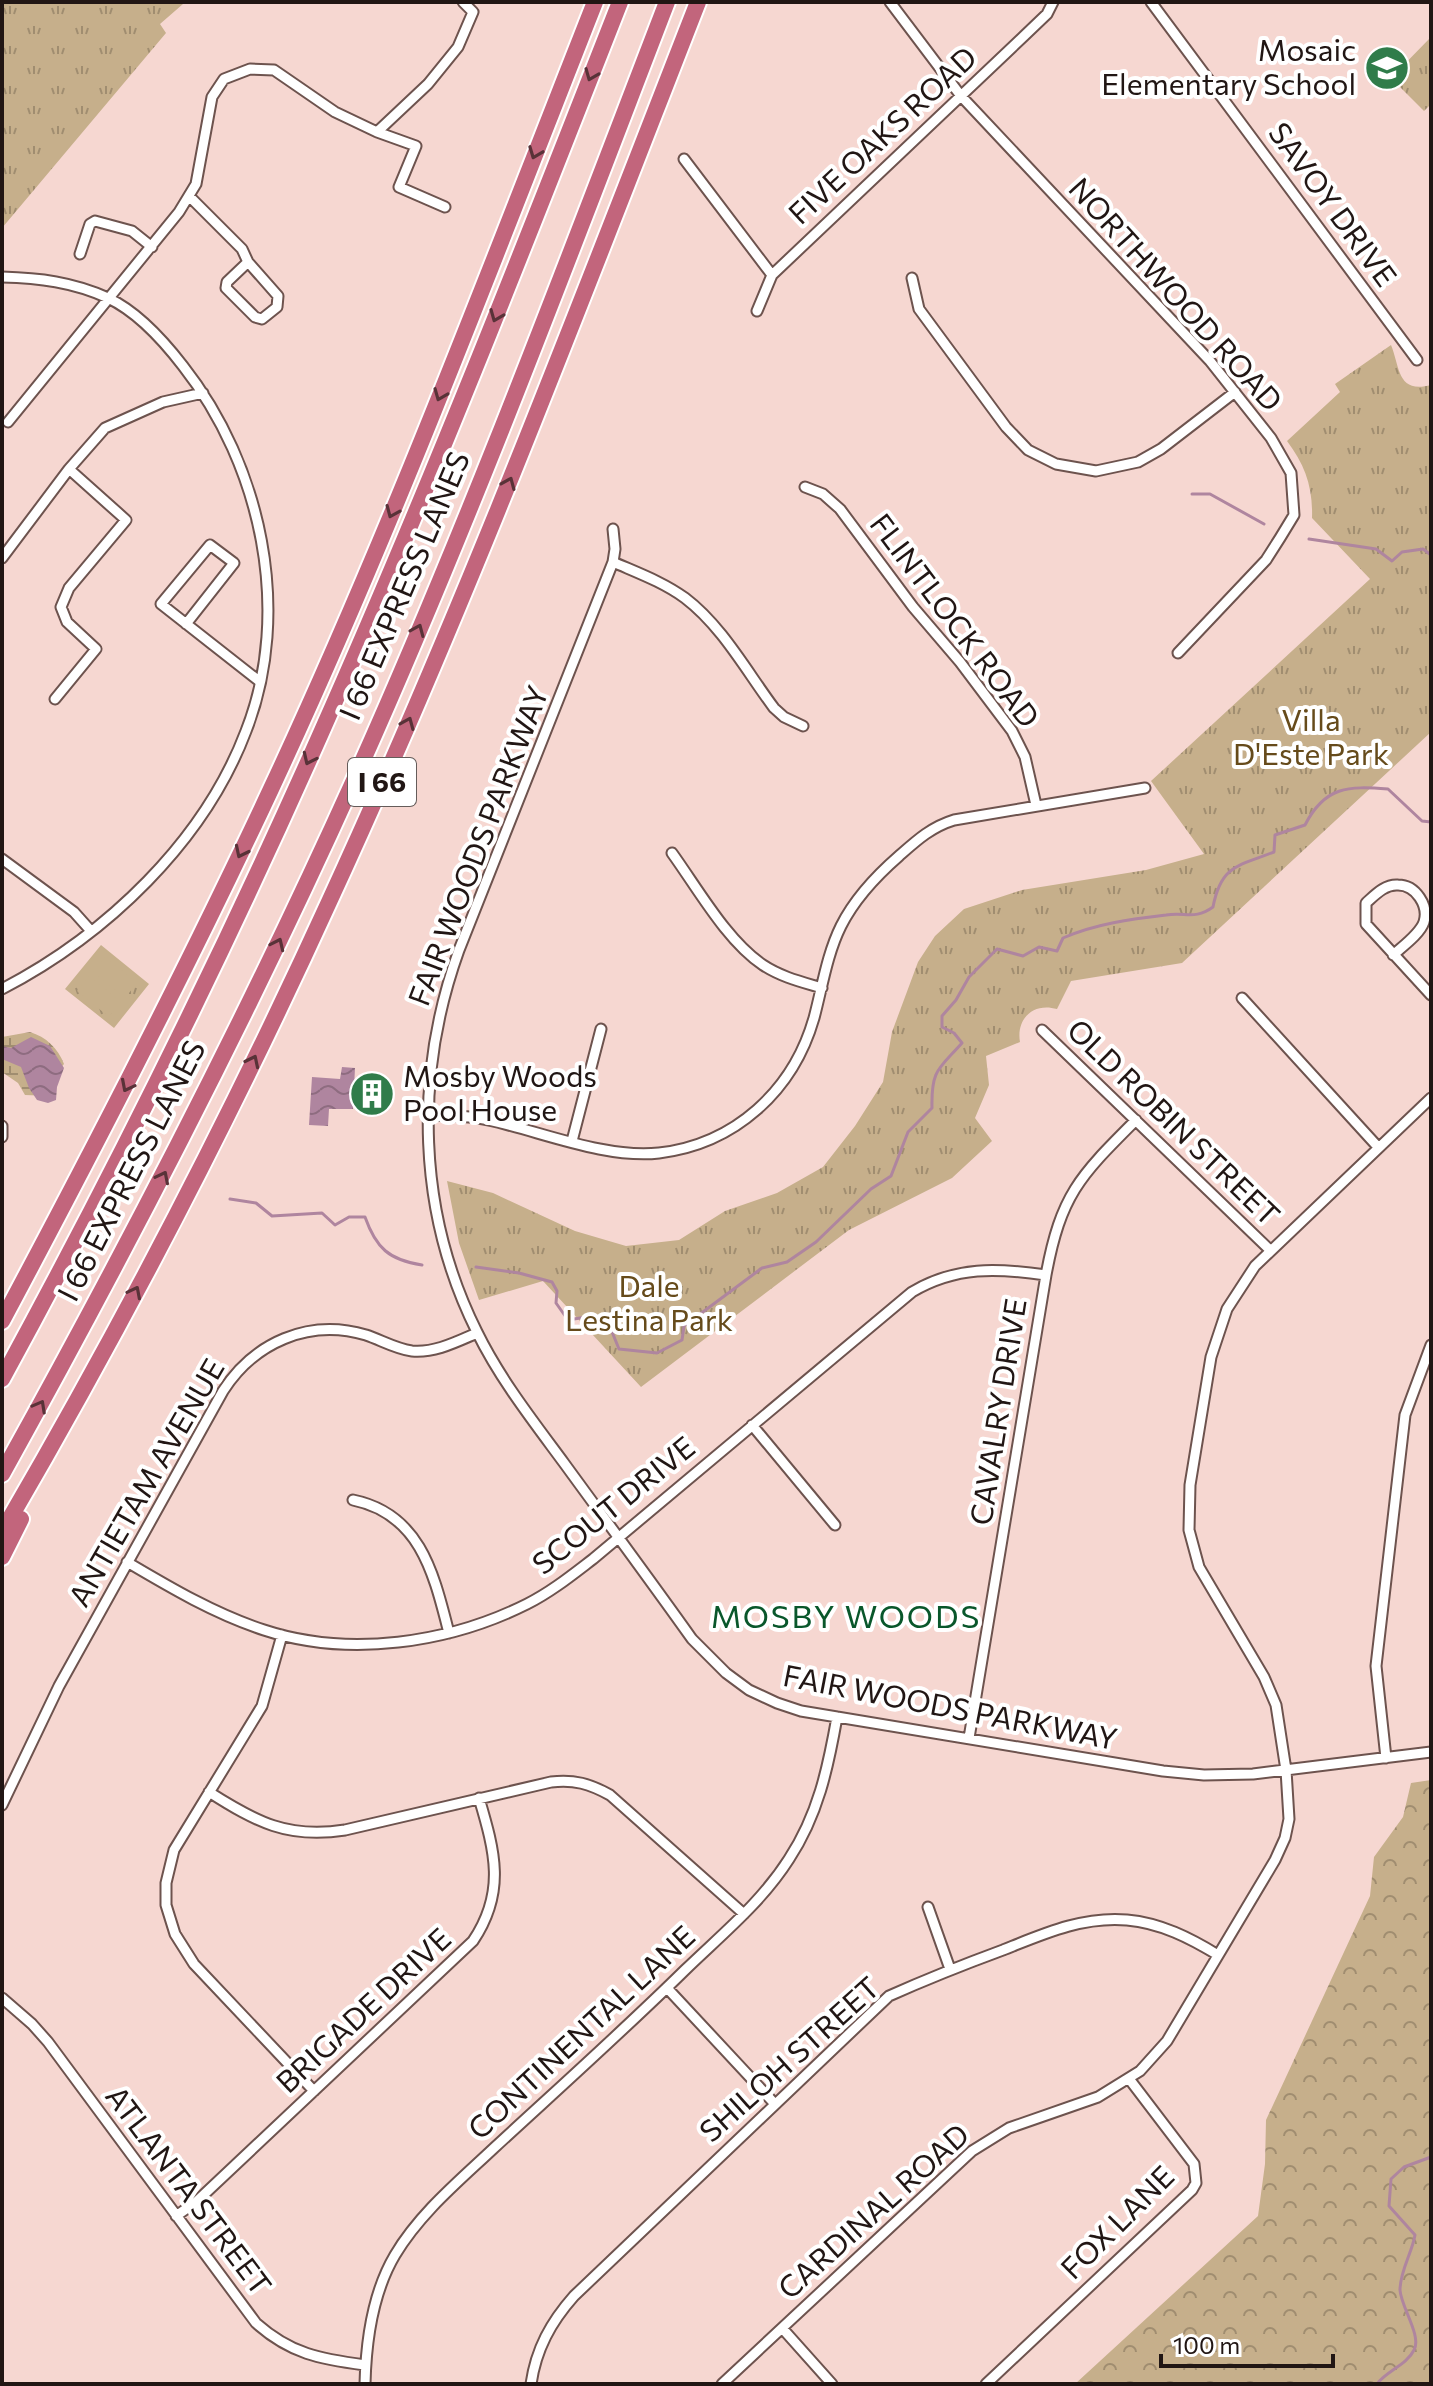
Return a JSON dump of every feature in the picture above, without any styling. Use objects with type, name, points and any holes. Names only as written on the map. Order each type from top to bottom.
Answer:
[{"type":"highway","points":[[2,1321],[126,1088],[272,788],[422,440],[595,2]]},
{"type":"highway","name":"I 66 EXPRESS LANES","points":[[2,1379],[128,1138],[243,903],[322,732],[440,456],[620,2]]},
{"type":"highway","name":"I 66 EXPRESS LANES","points":[[2,1474],[162,1179],[265,971],[355,777],[457,536],[667,2]]},
{"type":"highway","name":"I 66","points":[[2,1532],[116,1328],[289,988],[402,737],[517,466],[698,2]]},
{"type":"highway","points":[[2,1557],[116,1328]]},
{"type":"street","points":[[377,132],[428,84],[458,47],[473,12],[463,2]]},
{"type":"street","name":"NORTHWOOD ROAD","points":[[890,2],[961,96],[1210,361],[1271,438],[1291,473],[1294,515],[1266,560],[1178,653]]},
{"type":"street","name":"FIVE OAKS ROAD","points":[[757,311],[772,275],[1047,14],[1053,2]]},
{"type":"street","name":"SAVOY DRIVE","points":[[1151,2],[1417,360]]},
{"type":"street","points":[[8,422],[152,247],[189,196],[196,184],[212,97],[224,79],[250,69],[274,70],[335,112],[416,146],[399,187],[445,207]]},
{"type":"street","points":[[684,159],[772,275]]},
{"type":"street","points":[[189,196],[242,249],[248,262],[278,296],[277,307],[262,319],[255,317],[226,288],[227,282],[248,262]]},
{"type":"street","points":[[80,254],[90,224],[95,221],[132,231],[152,247]]},
{"type":"street","points":[[2,277],[42,278],[109,298],[155,334],[203,393],[237,455],[262,543],[266,582],[266,621],[259,681],[248,728],[220,787],[165,862],[91,931],[62,953],[2,989]]},
{"type":"street","points":[[912,278],[919,309],[1006,427],[1028,450],[1056,464],[1076,470],[1096,471],[1138,462],[1161,449],[1235,392]]},
{"type":"street","points":[[2,558],[69,469],[105,428],[163,402],[203,393]]},
{"type":"street","points":[[55,699],[96,649],[67,622],[61,607],[69,588],[126,520],[69,469]]},
{"type":"street","name":"FLINTLOCK ROAD","points":[[805,487],[823,494],[840,509],[1012,731],[1025,757],[1036,805]]},
{"type":"street","name":"FAIR WOODS PARKWAY","points":[[613,529],[613,562],[448,980],[433,1047],[427,1115],[429,1168],[440,1230],[456,1285],[477,1333],[512,1392],[692,1639],[726,1673],[749,1690],[777,1703],[837,1717],[1183,1774],[1229,1776],[1431,1752]]},
{"type":"street","points":[[186,624],[234,563],[210,545],[161,604],[186,624],[259,681]]},
{"type":"street","points":[[613,562],[654,580],[692,604],[717,631],[774,708],[803,726]]},
{"type":"street","points":[[427,1115],[484,1119],[615,1151],[656,1153],[696,1145],[733,1128],[766,1102],[791,1071],[806,1040],[835,941],[850,910],[876,878],[917,839],[954,820],[1145,788]]},
{"type":"street","points":[[672,853],[750,955],[778,974],[822,988]]},
{"type":"street","points":[[2,859],[74,912],[91,931]]},
{"type":"street","points":[[1393,955],[1423,924],[1425,910],[1414,890],[1399,885],[1381,889],[1366,903],[1366,924],[1393,955],[1431,995]]},
{"type":"street","points":[[1242,998],[1378,1147]]},
{"type":"street","points":[[572,1141],[601,1029]]},
{"type":"street","name":"OLD ROBIN STREET","points":[[1042,1030],[1270,1250]]},
{"type":"street","name":"CARDINAL ROAD","points":[[722,2384],[950,2170],[981,2145],[1009,2128],[1098,2097],[1130,2080],[1167,2041],[1281,1849],[1289,1819],[1286,1770],[1272,1695],[1199,1567],[1191,1544],[1188,1515],[1205,1389],[1218,1333],[1241,1285],[1270,1250],[1431,1098]]},
{"type":"street","name":"CAVALRY DRIVE","points":[[969,1738],[1046,1275],[1057,1226],[1072,1191],[1088,1168],[1136,1120]]},
{"type":"street","points":[[2,1126],[2,1137]]},
{"type":"street","name":"SCOUT DRIVE","points":[[127,1562],[204,1606],[240,1622],[282,1635],[367,1644],[449,1633],[496,1618],[555,1588],[619,1538],[899,1301],[923,1285],[978,1269],[1046,1275]]},
{"type":"street","name":"ANTIETAM AVENUE","points":[[2,1805],[59,1686],[223,1391],[241,1366],[257,1352],[288,1336],[320,1330],[365,1335],[412,1351],[438,1349],[477,1333]]},
{"type":"street","points":[[1386,1758],[1376,1666],[1405,1415],[1431,1345]]},
{"type":"street","points":[[752,1425],[835,1525]]},
{"type":"street","points":[[353,1500],[385,1509],[409,1532],[432,1571],[449,1633]]},
{"type":"street","points":[[282,1635],[262,1706],[170,1862],[165,1891],[171,1923],[194,1964],[314,2091]]},
{"type":"street","name":"CONTINENTAL LANE","points":[[365,2384],[365,2365],[381,2286],[394,2256],[412,2230],[454,2186],[744,1914],[783,1869],[810,1820],[825,1782],[837,1717]]},
{"type":"street","points":[[209,1792],[265,1824],[310,1834],[345,1830],[564,1780],[595,1787],[610,1795],[744,1914]]},
{"type":"street","name":"BRIGADE DRIVE","points":[[176,2216],[196,2202],[462,1954],[483,1926],[493,1900],[496,1873],[479,1798]]},
{"type":"street","points":[[928,1907],[950,1969]]},
{"type":"street","name":"SHILOH STREET","points":[[531,2384],[544,2338],[570,2301],[889,1996],[950,1969],[1057,1929],[1105,1920],[1128,1920],[1170,1929],[1218,1955]]},
{"type":"street","points":[[667,1988],[775,2104]]},
{"type":"street","name":"ATLANTA STREET","points":[[2,1998],[48,2042],[244,2309],[270,2335],[310,2356],[365,2365]]},
{"type":"street","name":"FOX LANE","points":[[986,2384],[1192,2190],[1196,2172],[1194,2164],[1130,2080]]},
{"type":"street","points":[[782,2328],[832,2384]]},
{"type":"green space","points":[[2,2],[183,4],[160,24],[166,33],[2,228]]},
{"type":"green space","points":[[1430,38],[1431,104],[1424,111],[1391,78]]},
{"type":"green space","points":[[1391,345],[1406,382],[1420,387],[1431,385],[1431,732],[1182,963],[1071,981],[1057,1009],[1041,1008],[1028,1014],[1021,1026],[1020,1042],[986,1056],[989,1085],[975,1118],[992,1141],[952,1178],[849,1230],[641,1387],[543,1281],[479,1300],[459,1243],[447,1181],[493,1193],[575,1231],[626,1246],[679,1240],[725,1211],[777,1193],[823,1167],[855,1126],[883,1082],[892,1032],[918,962],[935,936],[964,909],[1022,890],[1146,870],[1204,854],[1151,781],[1370,579],[1312,518],[1307,477],[1287,441],[1340,392],[1335,384]]},
{"type":"green space","points":[[101,945],[149,984],[114,1028],[65,989]]},
{"type":"green space","points":[[105,957],[137,983],[125,998],[93,972]]},
{"type":"green space","points":[[89,976],[121,1002],[109,1017],[77,991]]},
{"type":"green space","points":[[30,1032],[51,1044],[64,1064],[55,1074],[51,1096],[25,1095],[18,1083],[2,1072],[2,1037]]},
{"type":"green space","points":[[1431,1780],[1431,2384],[1075,2384],[1258,2216],[1265,2164],[1266,2120],[1370,1896],[1374,1857],[1403,1817],[1411,1783]]},
{"type":"water","points":[[31,1037],[50,1046],[64,1068],[56,1100],[48,1103],[37,1100],[21,1067],[2,1059],[2,1046],[11,1048]]},
{"type":"water","points":[[342,1067],[355,1068],[353,1109],[329,1109],[328,1126],[309,1125],[312,1077],[340,1079]]},
{"type":"waterway","points":[[1192,494],[1210,494],[1264,524]]},
{"type":"waterway","points":[[1309,539],[1376,549],[1392,561],[1402,552],[1423,549],[1431,555]]},
{"type":"waterway","points":[[476,1267],[519,1273],[552,1282],[557,1291],[556,1303],[568,1320],[586,1317],[608,1322],[619,1349],[657,1353],[682,1340],[684,1326],[762,1268],[787,1262],[816,1242],[871,1189],[891,1176],[908,1132],[932,1108],[933,1085],[938,1071],[962,1043],[954,1033],[942,1027],[942,1016],[956,1000],[969,977],[997,949],[1023,956],[1039,947],[1057,951],[1063,938],[1100,926],[1207,911],[1213,907],[1216,893],[1226,875],[1241,864],[1274,852],[1275,835],[1305,825],[1321,802],[1339,791],[1388,789],[1422,821],[1431,822]]},
{"type":"waterway","points":[[230,1199],[256,1203],[272,1216],[322,1213],[335,1225],[349,1217],[365,1217],[385,1251],[401,1260],[422,1265]]},
{"type":"waterway","points":[[1377,2384],[1407,2360],[1416,2344],[1400,2290],[1415,2235],[1389,2206],[1391,2179],[1404,2167],[1431,2157]]},
{"type":"place","name":"Mosaic Elementary School","points":[[1387,68]]},
{"type":"place","name":"Mosby Woods Pool House","points":[[372,1094]]},
{"type":"district","name":"MOSBY WOODS","points":[[846,1617]]},
{"type":"park label","name":"Villa D'Este Park","points":[[1311,738]]},
{"type":"park label","name":"Dale Lestina Park","points":[[649,1304]]}]
